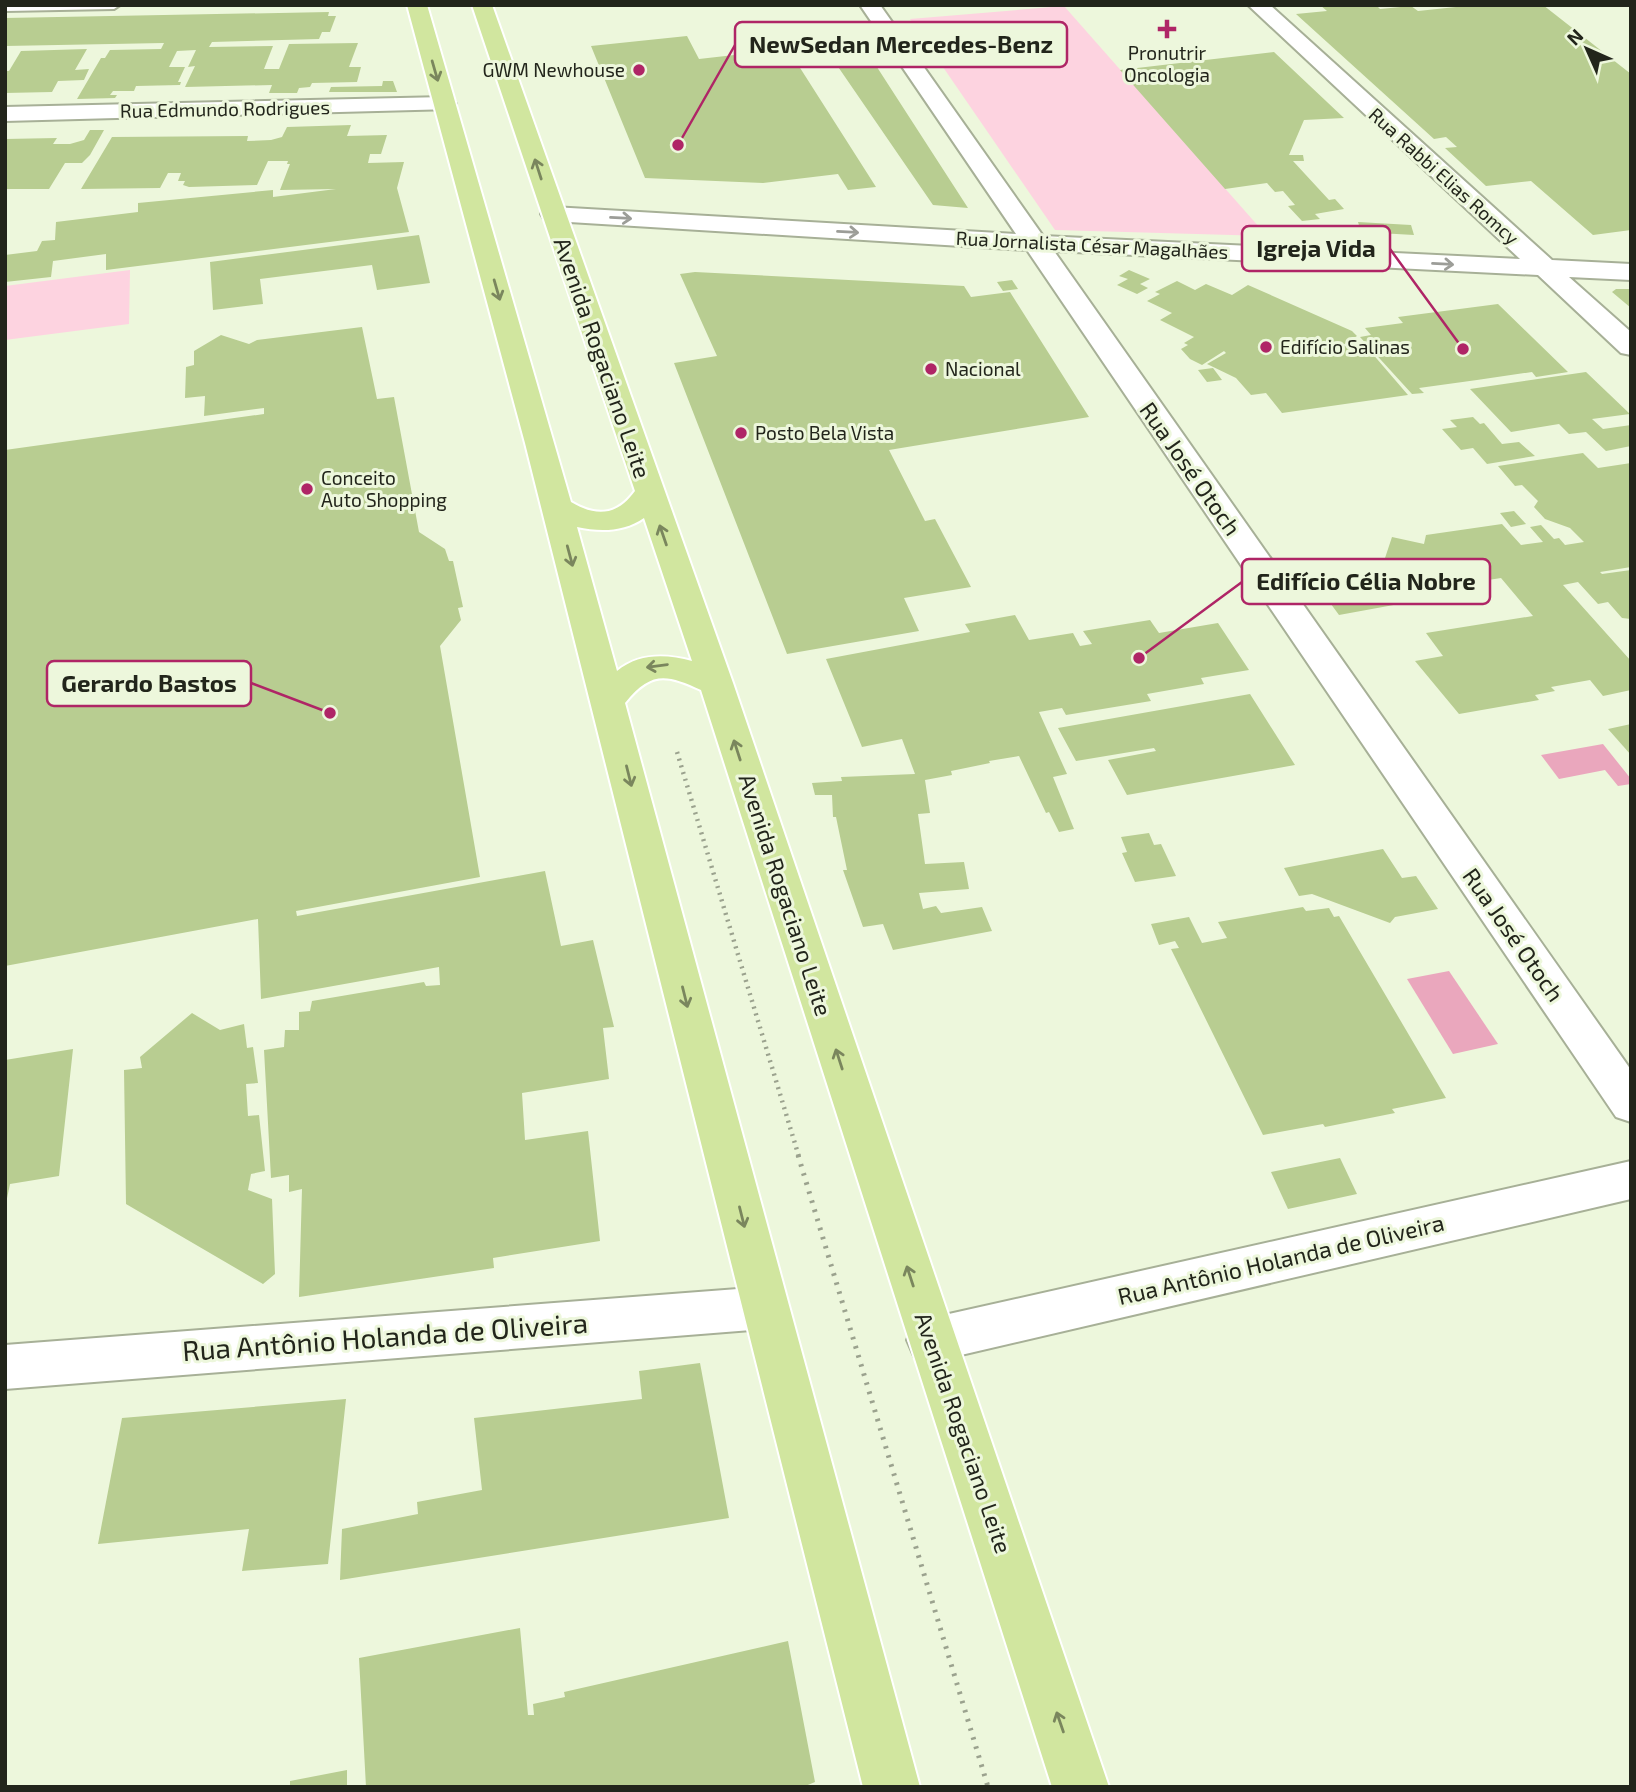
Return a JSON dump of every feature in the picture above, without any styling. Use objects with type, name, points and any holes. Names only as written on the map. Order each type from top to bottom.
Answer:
[{"type":"main road","points":[[417,5],[557,508],[892,1787]]},
{"type":"main road","name":"Avenida Rogaciano Leite","points":[[482,5],[648,493],[716,683],[931,1340],[1081,1787]]},
{"type":"main road","points":[[557,508],[587,521],[608,522],[632,514],[642,505],[648,493]]},
{"type":"main road","points":[[608,702],[621,684],[637,671],[651,666],[668,664],[716,683]]},
{"type":"street","name":"Rua José Otoch","points":[[870,5],[1631,1104]]},
{"type":"street","name":"Rua Rabbi Elias Romcy","points":[[1258,5],[1631,347]]},
{"type":"street","name":"Rua Edmundo Rodrigues","points":[[5,114],[444,104]]},
{"type":"street","name":"Rua Jornalista César Magalhães","points":[[553,214],[1034,243],[1631,272]]},
{"type":"street","name":"Rua Antônio Holanda de Oliveira","points":[[931,1340],[1631,1180]]},
{"type":"street","name":"Rua Antônio Holanda de Oliveira","points":[[5,1367],[765,1308]]},
{"type":"lane","points":[[5,7],[114,5]]},
{"type":"path","points":[[651,666],[988,1787]]},
{"type":"shaded area","points":[[1064,6],[1267,236],[1055,230],[910,19]]},
{"type":"shaded area","points":[[130,270],[129,324],[5,340],[5,286]]},
{"type":"shaded area","points":[[1603,744],[1631,779],[1631,784],[1618,786],[1605,770],[1559,779],[1541,755]]},
{"type":"shaded area","points":[[1449,971],[1498,1044],[1453,1054],[1407,979]]},
{"type":"building","points":[[1320,5],[1376,5],[1380,9],[1411,6],[1418,11],[1475,5],[1543,5],[1631,74],[1631,230],[1593,235],[1531,181],[1486,186],[1445,148],[1457,147],[1446,137],[1434,139],[1296,14],[1327,11]]},
{"type":"building","points":[[329,12],[328,16],[336,16],[330,32],[322,32],[319,39],[212,42],[209,47],[273,46],[264,69],[279,69],[289,44],[358,43],[349,67],[361,67],[357,82],[312,83],[310,87],[299,88],[297,93],[269,93],[272,85],[185,87],[195,66],[188,67],[196,50],[177,51],[169,67],[185,67],[178,82],[181,82],[180,85],[136,86],[134,91],[113,91],[110,95],[117,95],[115,98],[77,99],[101,58],[105,58],[110,50],[161,49],[164,43],[5,46],[5,18]]},
{"type":"building","points":[[853,30],[968,208],[933,205],[832,58],[840,57],[825,34]]},
{"type":"building","points":[[687,36],[699,59],[752,53],[745,42],[781,38],[876,187],[848,190],[838,174],[763,183],[645,178],[591,46]]},
{"type":"building","points":[[87,49],[75,70],[89,69],[84,80],[58,81],[52,92],[5,93],[5,71],[9,71],[21,51]]},
{"type":"building","points":[[1274,52],[1344,118],[1304,120],[1289,155],[1303,155],[1304,161],[1293,161],[1329,200],[1335,199],[1344,209],[1315,214],[1320,219],[1302,221],[1288,206],[1295,205],[1283,191],[1275,192],[1267,183],[1225,189],[1120,70]]},
{"type":"building","points":[[383,81],[393,81],[397,92],[329,92],[331,87],[382,86]]},
{"type":"building","points":[[351,125],[347,136],[387,135],[381,154],[370,154],[368,163],[404,162],[397,188],[409,232],[106,270],[106,254],[53,261],[51,277],[5,282],[5,255],[37,251],[42,241],[55,240],[56,222],[138,212],[138,203],[273,190],[273,197],[336,189],[280,190],[290,164],[287,164],[288,161],[268,161],[257,185],[189,187],[183,185],[185,181],[178,181],[181,173],[168,173],[160,188],[81,189],[112,137],[248,136],[247,141],[271,140],[282,137],[287,127]]},
{"type":"building","points":[[90,130],[104,130],[90,155],[82,163],[65,163],[49,189],[5,189],[5,139],[57,138],[53,144],[70,144],[84,140]]},
{"type":"building","points":[[1358,222],[1411,225],[1414,235],[1361,232]]},
{"type":"building","points":[[419,235],[430,283],[377,290],[372,265],[260,279],[263,304],[213,310],[210,262]]},
{"type":"building","points":[[1129,270],[1150,279],[1140,284],[1148,288],[1137,294],[1117,285],[1128,279],[1119,276]]},
{"type":"building","points":[[695,272],[964,286],[971,297],[1010,292],[1089,417],[889,450],[925,521],[935,519],[971,587],[904,598],[919,631],[787,654],[674,363],[717,356],[680,274]]},
{"type":"building","points":[[1012,280],[1018,289],[1003,291],[997,282]]},
{"type":"building","name":"Edifício Salinas","points":[[1177,281],[1195,290],[1206,284],[1232,295],[1248,285],[1352,331],[1357,336],[1343,345],[1362,354],[1371,352],[1408,395],[1282,413],[1266,393],[1251,395],[1236,378],[1207,364],[1226,353],[1224,351],[1202,365],[1190,359],[1181,349],[1188,345],[1184,343],[1194,337],[1160,320],[1172,313],[1147,301],[1160,294],[1155,292]]},
{"type":"building","points":[[1616,289],[1631,289],[1631,308],[1612,292]]},
{"type":"building","points":[[1498,304],[1568,372],[1536,377],[1532,372],[1419,388],[1424,393],[1412,394],[1360,337],[1371,335],[1365,328],[1403,323],[1398,317]]},
{"type":"building","points":[[362,327],[377,399],[394,397],[419,532],[445,549],[449,561],[453,561],[463,607],[458,608],[461,620],[440,646],[480,877],[296,911],[297,916],[545,871],[561,946],[593,940],[614,1027],[603,1028],[609,1079],[522,1093],[525,1140],[588,1131],[600,1241],[493,1258],[494,1268],[299,1297],[302,1189],[289,1192],[289,1175],[271,1178],[264,1050],[284,1047],[285,1030],[299,1030],[299,1012],[310,1011],[312,1001],[424,982],[426,986],[440,985],[439,967],[261,999],[258,919],[5,966],[5,450],[264,414],[264,408],[204,416],[205,396],[185,398],[186,367],[194,365],[194,351],[221,335],[249,344],[257,340]]},
{"type":"building","points":[[1213,368],[1222,380],[1207,382],[1198,370]]},
{"type":"building","points":[[1586,372],[1630,414],[1592,419],[1603,429],[1631,425],[1631,446],[1606,451],[1586,432],[1569,434],[1559,424],[1511,432],[1470,389]]},
{"type":"building","points":[[1473,417],[1480,424],[1484,423],[1502,444],[1519,442],[1535,456],[1487,464],[1473,448],[1461,450],[1442,429],[1457,427],[1450,420]]},
{"type":"building","points":[[1583,453],[1598,468],[1631,463],[1631,567],[1600,572],[1602,574],[1631,570],[1631,619],[1622,618],[1608,602],[1598,604],[1578,582],[1563,585],[1631,661],[1631,690],[1603,696],[1590,680],[1551,687],[1555,691],[1535,695],[1539,700],[1459,714],[1415,661],[1443,656],[1426,633],[1533,616],[1501,578],[1437,588],[1379,576],[1392,537],[1424,544],[1426,535],[1502,524],[1521,545],[1543,542],[1530,527],[1541,525],[1554,539],[1559,538],[1565,545],[1584,542],[1570,528],[1545,519],[1534,507],[1538,501],[1522,485],[1515,486],[1498,466]]},
{"type":"building","points":[[1514,511],[1526,524],[1511,527],[1500,513]]},
{"type":"building","points":[[1404,582],[1421,600],[1339,615],[1317,585],[1325,583],[1334,594]]},
{"type":"building","points":[[1015,615],[1029,640],[1073,633],[1080,646],[1092,644],[1083,631],[1150,620],[1159,633],[1218,623],[1249,670],[1201,678],[1204,684],[1147,694],[1151,701],[1066,715],[1062,708],[1039,712],[1067,774],[1053,777],[1074,829],[1059,832],[1049,812],[1046,813],[1019,756],[989,761],[990,763],[951,771],[952,775],[925,780],[930,813],[918,814],[925,864],[964,862],[969,889],[919,893],[923,909],[936,906],[941,913],[982,907],[992,931],[893,950],[883,924],[863,927],[843,870],[847,870],[836,817],[833,817],[832,795],[815,795],[812,783],[842,781],[841,777],[915,774],[902,739],[862,747],[826,659],[970,632],[965,624]]},
{"type":"building","points":[[1250,694],[1295,765],[1127,795],[1108,760],[1156,751],[1154,748],[1076,761],[1058,728]]},
{"type":"building","points":[[1631,724],[1631,755],[1608,729]]},
{"type":"building","points":[[1149,833],[1154,845],[1161,844],[1176,876],[1135,882],[1122,853],[1127,852],[1121,837]]},
{"type":"building","points":[[1383,849],[1402,878],[1416,876],[1438,909],[1395,917],[1390,923],[1312,894],[1299,896],[1284,868]]},
{"type":"building","points":[[1303,907],[1306,911],[1329,908],[1334,917],[1339,916],[1446,1098],[1392,1109],[1395,1113],[1325,1127],[1323,1124],[1263,1135],[1171,949],[1179,948],[1175,941],[1159,945],[1151,924],[1189,917],[1202,943],[1227,938],[1218,922]]},
{"type":"building","points":[[192,1013],[220,1030],[244,1024],[247,1048],[253,1047],[258,1083],[246,1084],[248,1116],[259,1115],[265,1171],[251,1174],[248,1190],[272,1199],[275,1274],[263,1284],[126,1204],[124,1070],[142,1068],[140,1057]]},
{"type":"building","points":[[73,1049],[59,1176],[10,1184],[5,1208],[5,1060]]},
{"type":"building","points":[[1340,1158],[1357,1194],[1288,1209],[1271,1172]]},
{"type":"building","points":[[700,1363],[729,1518],[340,1580],[342,1529],[418,1514],[417,1502],[482,1490],[474,1418],[642,1399],[639,1371]]},
{"type":"building","points":[[346,1399],[328,1564],[242,1571],[249,1529],[98,1544],[122,1418]]},
{"type":"building","points":[[520,1628],[528,1715],[534,1715],[533,1704],[565,1697],[564,1692],[788,1641],[815,1782],[803,1787],[366,1787],[359,1658]]},
{"type":"building","points":[[347,1770],[347,1787],[290,1787],[290,1781]]},
{"type":"place","name":"Pronutrir Oncologia","points":[[1167,29]]},
{"type":"place","name":"GWM Newhouse","points":[[639,70]]},
{"type":"place","name":"NewSedan Mercedes-Benz","points":[[678,145]]},
{"type":"place","name":"Edifício Salinas","points":[[1266,347]]},
{"type":"place","name":"Igreja Vida","points":[[1463,349]]},
{"type":"place","name":"Nacional","points":[[931,369]]},
{"type":"place","name":"Posto Bela Vista","points":[[741,433]]},
{"type":"place","name":"Conceito Auto Shopping","points":[[307,489]]},
{"type":"place","name":"Edifício Célia Nobre","points":[[1139,658]]},
{"type":"place","name":"Gerardo Bastos","points":[[330,713]]}]
